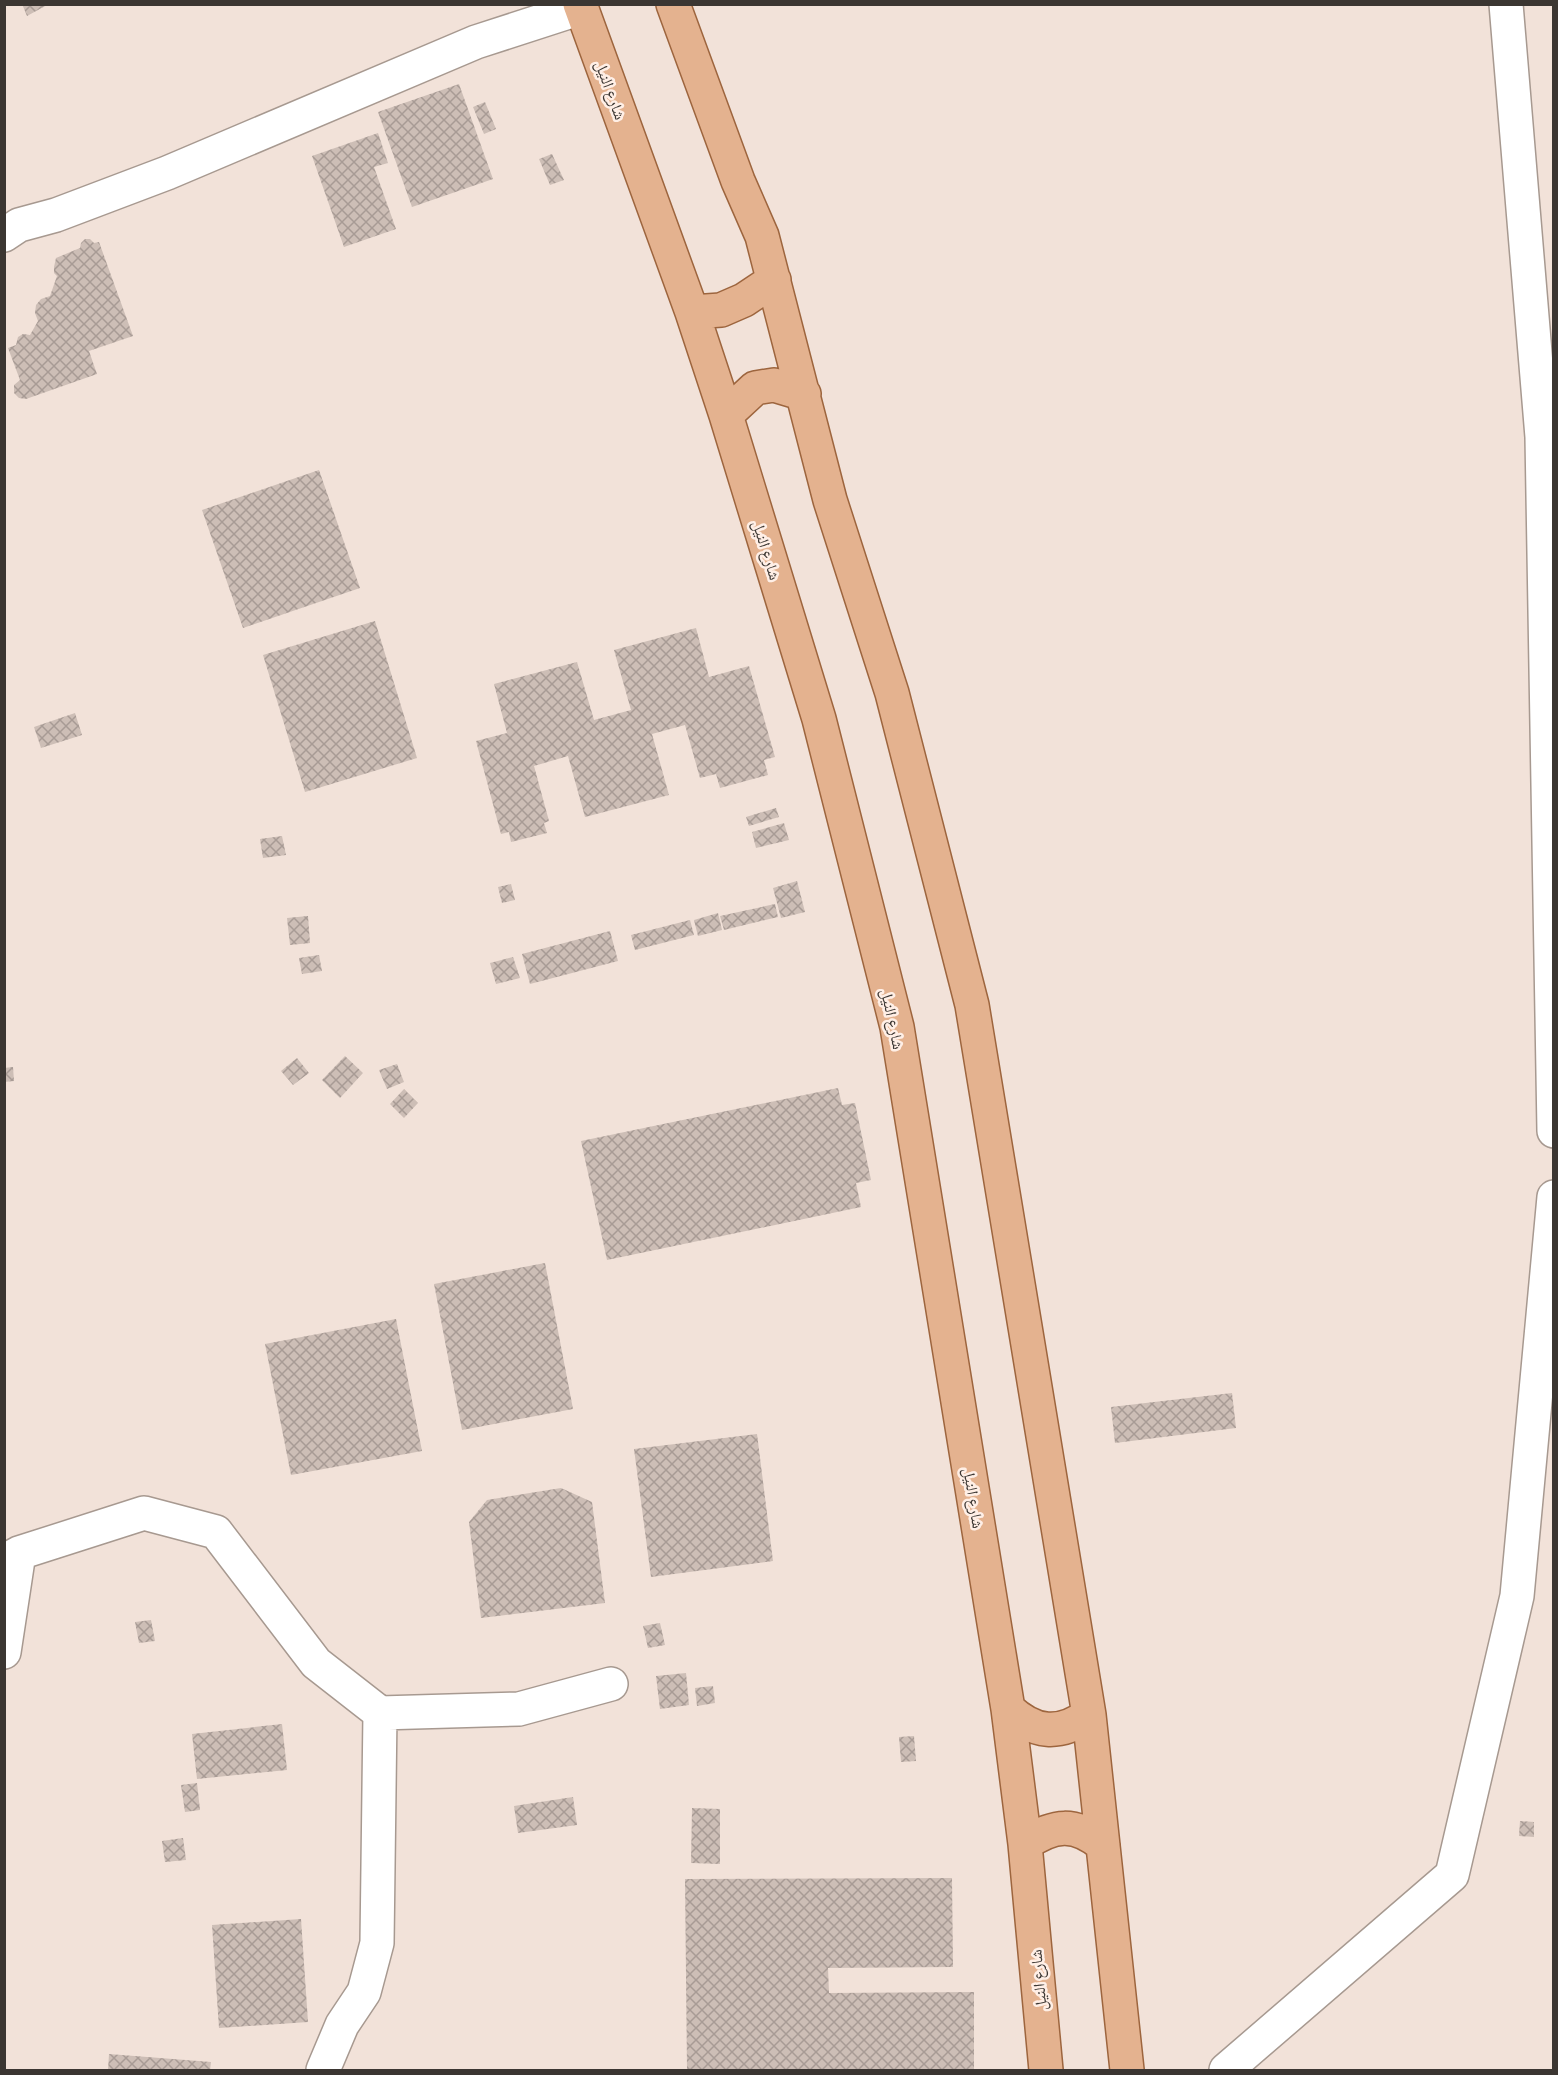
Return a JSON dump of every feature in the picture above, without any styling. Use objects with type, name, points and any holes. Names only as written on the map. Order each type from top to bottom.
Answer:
[{"type":"main road","points":[[673,4],[738,180],[762,236],[830,500],[892,693],[972,1005],[1089,1715],[1127,2070]]},
{"type":"main road","name":"شارع النيل","points":[[581,6],[692,312],[726,415],[819,719],[897,1027],[1008,1709],[1025,1844],[1046,2070]]},
{"type":"main road","points":[[692,312],[721,310],[744,300],[774,280]]},
{"type":"main road","points":[[726,415],[754,388],[774,385],[804,394]]},
{"type":"main road","points":[[1008,1709],[1021,1722],[1048,1730],[1074,1726],[1089,1715]]},
{"type":"main road","points":[[1025,1844],[1039,1834],[1055,1828],[1073,1829],[1089,1834],[1103,1845]]},
{"type":"street","points":[[1506,4],[1542,438],[1554,1131]]},
{"type":"street","points":[[4,234],[18,225],[56,215],[167,173],[476,42],[581,6]]},
{"type":"street","points":[[1226,2070],[1452,1875],[1516,1596],[1554,1197]]},
{"type":"street","points":[[4,1652],[12,1557],[144,1513],[216,1532],[316,1663],[380,1713],[519,1709],[611,1684]]},
{"type":"street","points":[[323,2070],[342,2025],[364,1992],[377,1943],[380,1713]]},
{"type":"building","points":[[22,4],[49,4],[27,16]]},
{"type":"building","points":[[459,84],[493,179],[412,207],[378,112]]},
{"type":"building","points":[[485,102],[496,129],[484,134],[473,107]]},
{"type":"building","points":[[378,133],[388,163],[374,167],[396,229],[344,247],[312,156]]},
{"type":"building","points":[[552,154],[564,180],[550,185],[539,159]]},
{"type":"building","points":[[85,239],[90,239],[94,243],[99,242],[133,336],[89,351],[97,374],[26,399],[19,398],[14,393],[14,385],[20,380],[8,348],[16,345],[18,337],[23,334],[30,335],[38,321],[35,313],[36,305],[41,299],[50,296],[57,276],[54,273],[56,258],[80,248]]},
{"type":"building","points":[[319,470],[360,588],[243,628],[202,510]]},
{"type":"building","points":[[375,621],[417,758],[305,792],[263,655]]},
{"type":"building","points":[[696,628],[709,677],[749,666],[775,757],[764,760],[768,775],[720,788],[716,774],[700,778],[685,725],[652,734],[669,795],[585,817],[568,756],[534,766],[549,821],[544,823],[547,833],[511,842],[509,832],[501,834],[476,741],[507,733],[494,684],[577,662],[594,720],[631,710],[614,650]]},
{"type":"building","points":[[75,713],[82,735],[41,748],[34,727]]},
{"type":"building","points":[[776,808],[779,817],[749,826],[746,817]]},
{"type":"building","points":[[784,823],[789,840],[756,848],[752,832]]},
{"type":"building","points":[[282,836],[286,855],[263,858],[260,839]]},
{"type":"building","points":[[797,881],[805,912],[781,918],[773,888]]},
{"type":"building","points":[[511,884],[515,900],[502,903],[498,887]]},
{"type":"building","points":[[775,904],[778,917],[724,930],[720,916]]},
{"type":"building","points":[[718,913],[722,930],[698,936],[694,920]]},
{"type":"building","points":[[308,916],[310,943],[290,945],[287,918]]},
{"type":"building","points":[[690,920],[694,935],[635,950],[631,935]]},
{"type":"building","points":[[610,931],[618,961],[530,984],[522,954]]},
{"type":"building","points":[[319,955],[322,971],[302,974],[299,958]]},
{"type":"building","points":[[513,957],[520,978],[496,984],[490,963]]},
{"type":"building","points":[[345,1056],[363,1073],[340,1098],[322,1080]]},
{"type":"building","points":[[297,1058],[309,1073],[293,1085],[281,1071]]},
{"type":"building","points":[[397,1064],[404,1082],[387,1089],[379,1070]]},
{"type":"building","points":[[13,1067],[14,1081],[4,1082],[4,1068]]},
{"type":"building","points":[[838,1088],[842,1105],[855,1103],[871,1180],[856,1183],[861,1207],[607,1260],[581,1141]]},
{"type":"building","points":[[404,1089],[418,1103],[404,1118],[390,1104]]},
{"type":"building","points":[[545,1263],[573,1409],[462,1430],[434,1284]]},
{"type":"building","points":[[396,1319],[422,1451],[291,1475],[265,1344]]},
{"type":"building","points":[[1232,1393],[1236,1428],[1115,1443],[1111,1407]]},
{"type":"building","points":[[757,1434],[773,1561],[651,1577],[634,1449]]},
{"type":"building","points":[[561,1488],[592,1502],[605,1603],[481,1618],[469,1522],[487,1500]]},
{"type":"building","points":[[151,1620],[155,1641],[139,1643],[135,1622]]},
{"type":"building","points":[[660,1623],[665,1645],[648,1648],[643,1626]]},
{"type":"building","points":[[686,1673],[689,1705],[660,1709],[656,1676]]},
{"type":"building","points":[[713,1686],[715,1703],[697,1706],[695,1688]]},
{"type":"building","points":[[282,1724],[287,1770],[197,1779],[192,1734]]},
{"type":"building","points":[[914,1736],[916,1761],[901,1762],[899,1737]]},
{"type":"building","points":[[197,1783],[200,1810],[185,1812],[181,1785]]},
{"type":"building","points":[[573,1797],[577,1825],[518,1833],[514,1806]]},
{"type":"building","points":[[692,1808],[720,1809],[720,1864],[691,1863]]},
{"type":"building","points":[[1520,1821],[1534,1822],[1534,1837],[1519,1836]]},
{"type":"building","points":[[183,1838],[186,1860],[165,1862],[162,1841]]},
{"type":"building","points":[[952,1878],[953,1967],[828,1968],[829,1993],[974,1992],[974,2070],[687,2070],[685,1879]]},
{"type":"building","points":[[301,1919],[308,2022],[219,2028],[212,1925]]},
{"type":"building","points":[[109,2054],[211,2062],[210,2070],[108,2070]]}]
